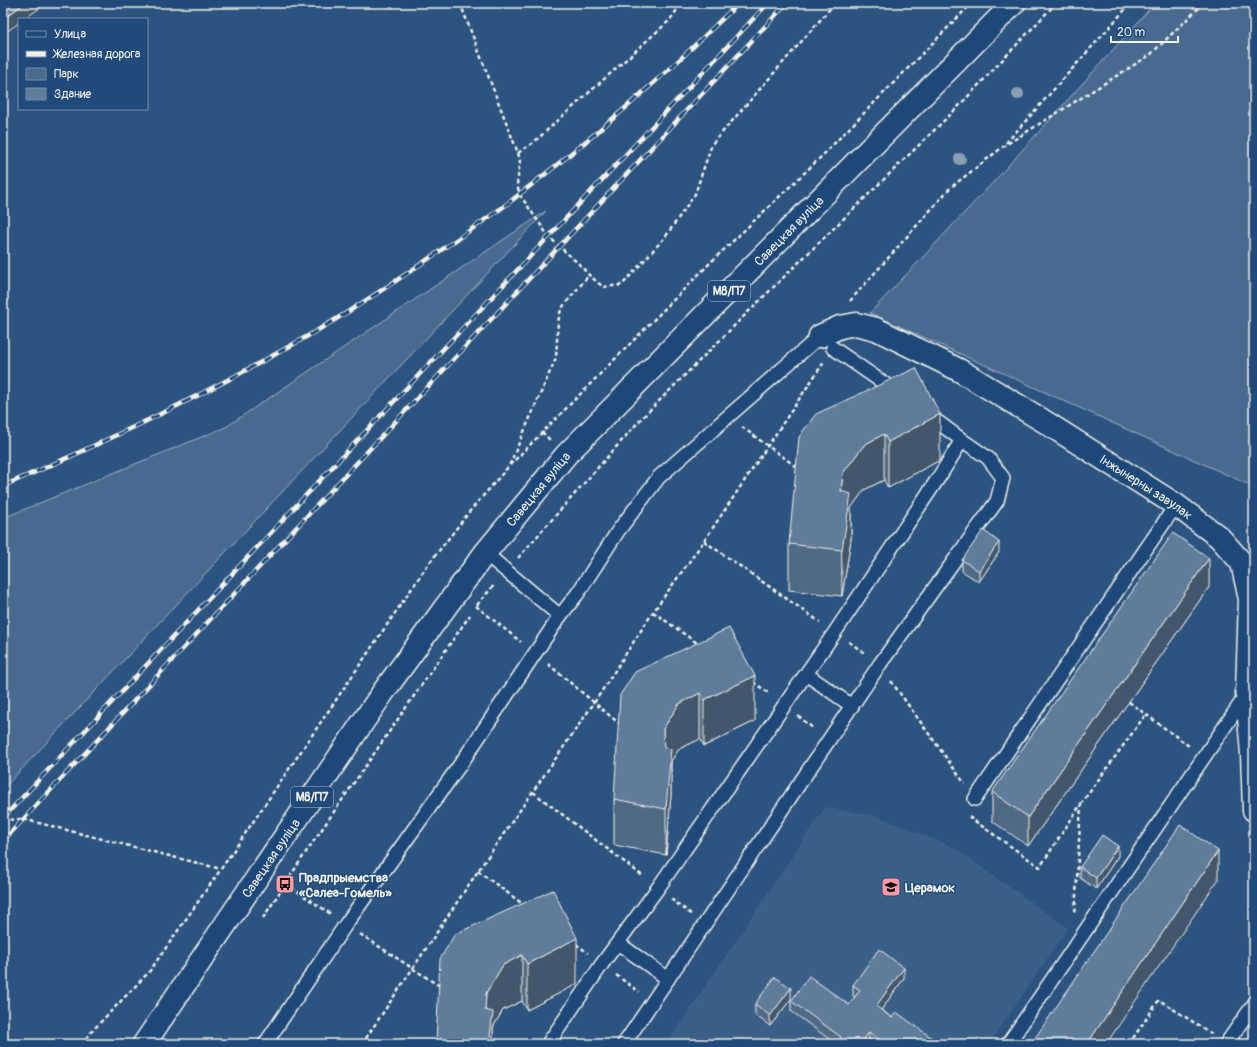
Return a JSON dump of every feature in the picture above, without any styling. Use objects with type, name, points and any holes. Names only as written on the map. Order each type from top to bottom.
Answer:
[{"type":"main road","name":"Савецкая вуліца","points":[[144,1044],[384,691],[485,553],[566,455],[1014,3]]},
{"type":"main road","name":"Інжынерны завулак","points":[[827,342],[840,327],[856,324],[876,329],[965,374],[1042,420],[1176,505],[1219,537],[1242,563],[1250,599],[1247,694],[1252,754],[1254,810]]},
{"type":"lane","points":[[265,1044],[346,924],[462,762],[560,616],[578,593],[618,531],[659,477],[767,383],[827,342],[907,400]]},
{"type":"lane","points":[[624,1044],[880,664],[997,501],[1003,478],[988,458],[919,409]]},
{"type":"lane","points":[[548,1044],[602,964],[658,888],[785,705],[939,477],[962,440]]},
{"type":"lane","points":[[975,799],[1176,505]]},
{"type":"lane","points":[[485,553],[560,616]]},
{"type":"lane","points":[[806,674],[852,706]]},
{"type":"lane","points":[[1008,1044],[1247,694]]},
{"type":"lane","points":[[618,943],[668,979]]},
{"type":"lane","points":[[1226,1044],[1254,1004]]},
{"type":"path","points":[[460,3],[518,153],[520,160],[518,185],[520,195],[549,237],[603,287],[622,285],[666,236],[695,194],[712,144],[835,3]]},
{"type":"path","points":[[518,153],[534,142],[670,20],[682,3]]},
{"type":"path","points":[[82,1044],[90,1033],[149,972],[222,869],[427,566],[470,511],[509,466],[712,261],[821,158],[972,3]]},
{"type":"path","points":[[263,918],[308,849],[476,606],[640,420],[750,310],[957,108],[1056,3]]},
{"type":"path","points":[[1004,146],[1131,3]]},
{"type":"path","points":[[846,306],[950,188],[1004,146],[1150,55],[1204,3]]},
{"type":"path","points":[[509,466],[556,358],[558,322],[561,309],[589,275]]},
{"type":"path","points":[[362,1044],[478,871],[594,703],[653,612],[704,541],[819,369]]},
{"type":"path","points":[[728,416],[799,469]]},
{"type":"path","points":[[704,541],[880,664],[975,799],[965,814],[1040,867],[1081,804],[1146,714]]},
{"type":"path","points":[[476,606],[622,725]]},
{"type":"path","points":[[653,612],[703,647]]},
{"type":"path","points":[[747,678],[785,705],[829,741]]},
{"type":"path","points":[[1129,702],[1204,757]]},
{"type":"path","points":[[533,792],[704,925]]},
{"type":"path","points":[[1073,950],[1081,804]]},
{"type":"path","points":[[3,820],[23,819],[222,869]]},
{"type":"path","points":[[478,871],[528,908]]},
{"type":"path","points":[[286,884],[442,988]]},
{"type":"path","points":[[571,941],[652,1003]]},
{"type":"path","points":[[1129,1044],[1159,1000],[1226,1044]]},
{"type":"shaded area","name":"Церамок","points":[[825,807],[877,816],[951,846],[1068,928],[989,1044],[667,1044]]},
{"type":"green space","points":[[1153,3],[1254,3],[1254,487],[870,313],[999,176],[1147,12]]},
{"type":"green space","points":[[546,211],[3,789],[3,518],[226,427]]},
{"type":"building","points":[[3,3],[25,3],[3,19]]},
{"type":"building","points":[[916,368],[940,414],[888,442],[884,434],[864,445],[843,473],[841,491],[851,494],[842,550],[789,544],[799,437],[806,427],[816,414]]},
{"type":"building","points":[[983,530],[999,542],[979,571],[962,560]]},
{"type":"building","points":[[1173,533],[1209,558],[1028,817],[992,792]]},
{"type":"building","points":[[729,628],[755,676],[704,700],[700,693],[679,704],[663,729],[664,748],[671,749],[666,809],[614,799],[620,695],[635,672]]},
{"type":"building","points":[[1180,825],[1218,851],[1087,1044],[1031,1044]]},
{"type":"building","points":[[1102,835],[1118,846],[1096,878],[1080,867]]},
{"type":"building","points":[[553,890],[577,938],[527,964],[522,955],[503,965],[486,993],[485,1010],[493,1012],[489,1044],[436,1044],[440,959],[455,934]]},
{"type":"building","points":[[879,949],[904,968],[876,1006],[892,1018],[896,1012],[932,1038],[928,1044],[886,1044],[869,1032],[861,1044],[836,1044],[841,1037],[791,1001],[809,976],[849,1005],[860,990],[853,985]]},
{"type":"building","points":[[775,977],[791,988],[770,1016],[755,1004]]},
{"type":"railway","points":[[3,486],[78,453],[227,380],[320,329],[382,290],[500,209],[556,166],[679,61],[739,3]]},
{"type":"railway","points":[[3,818],[768,3]]},
{"type":"railway","points":[[3,841],[787,3]]},
{"type":"place","name":"Прадпрыемства «Салеа-Гомель»","points":[[285,884]]},
{"type":"place","name":"Церамок","points":[[891,887]]}]
